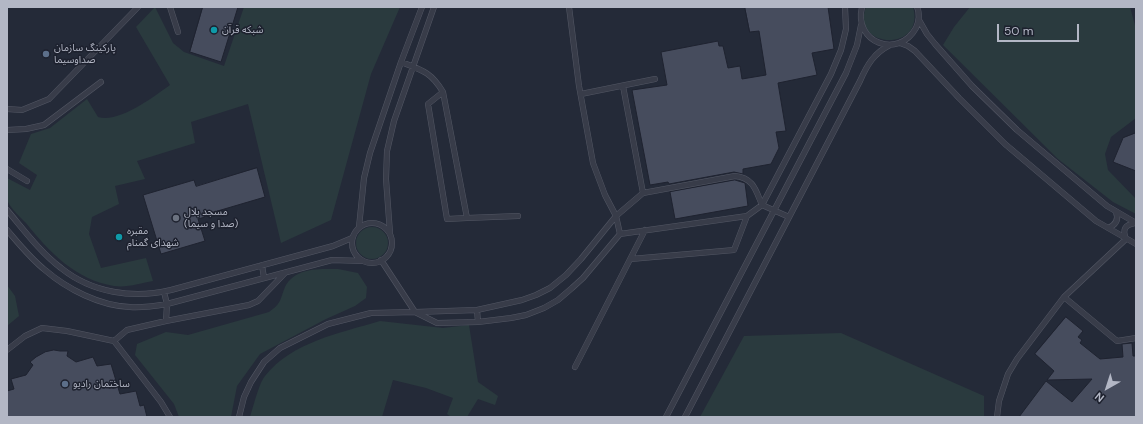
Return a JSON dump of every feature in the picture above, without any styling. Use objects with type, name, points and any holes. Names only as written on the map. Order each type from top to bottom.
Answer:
[{"type":"lane","points":[[7,109],[22,110],[49,99],[138,7]]},
{"type":"lane","points":[[170,7],[178,32]]},
{"type":"lane","points":[[359,227],[364,178],[370,153],[401,62],[422,7]]},
{"type":"lane","points":[[7,230],[44,269],[56,279],[72,289],[100,301],[130,307],[167,304],[332,260],[375,262],[381,260],[386,257],[392,246],[386,179],[387,151],[390,135],[434,7]]},
{"type":"lane","points":[[569,7],[581,94],[593,163],[605,195],[616,216],[620,234]]},
{"type":"lane","points":[[381,260],[415,312],[437,323],[478,322],[526,315],[544,308],[558,300],[583,278],[620,234],[747,216],[762,205],[836,62],[841,50],[846,29],[845,7]]},
{"type":"lane","points":[[862,7],[860,14],[862,25],[866,34],[880,44],[890,45],[900,43],[912,34],[919,20]]},
{"type":"lane","points":[[917,7],[919,20],[927,34],[972,86],[1017,130],[1071,177],[1107,206],[1136,223]]},
{"type":"lane","points":[[666,417],[846,73],[857,45],[862,25]]},
{"type":"lane","points":[[900,43],[908,46],[921,57],[1005,144],[1065,196],[1096,221],[1136,244]]},
{"type":"lane","points":[[685,417],[866,68],[881,50],[890,45]]},
{"type":"lane","points":[[401,62],[430,74],[443,92],[467,218]]},
{"type":"lane","points":[[581,94],[655,80]]},
{"type":"lane","points":[[7,130],[26,129],[44,125],[101,82]]},
{"type":"lane","points":[[623,86],[643,193]]},
{"type":"lane","points":[[443,92],[428,104],[447,219],[518,216]]},
{"type":"lane","points":[[7,170],[27,181]]},
{"type":"lane","points":[[239,417],[244,397],[251,382],[264,362],[280,348],[328,324],[371,313],[477,310],[522,300],[536,295],[550,288],[566,275],[616,216],[643,193],[735,176],[743,176],[754,186],[762,205],[789,217]]},
{"type":"lane","points":[[7,210],[44,253],[71,275],[101,289],[128,294],[151,294],[164,292],[333,246],[352,238]]},
{"type":"lane","points":[[1108,228],[1116,222],[1118,217],[1116,212]]},
{"type":"lane","points":[[631,259],[734,250],[747,216]]},
{"type":"lane","points":[[363,261],[357,257],[352,245],[352,238],[359,227],[370,223],[376,223],[386,228],[390,233]]},
{"type":"lane","points":[[1126,239],[1124,232],[1125,228],[1129,224],[1136,223]]},
{"type":"lane","points":[[575,367],[646,230]]},
{"type":"lane","points":[[997,417],[999,401],[1008,374],[1017,359],[1064,297],[1126,239]]},
{"type":"lane","points":[[262,265],[264,278]]},
{"type":"lane","points":[[114,341],[127,330],[249,305],[258,301],[286,272]]},
{"type":"lane","points":[[164,292],[167,304],[166,321]]},
{"type":"lane","points":[[1064,297],[1117,341],[1136,338]]},
{"type":"lane","points":[[477,310],[478,322]]},
{"type":"lane","points":[[7,350],[25,336],[42,328],[67,331],[114,341],[161,402],[170,417]]},
{"type":"shaded area","points":[[155,7],[173,43],[184,52],[224,66],[244,7],[400,7],[371,74],[331,220],[281,243],[248,104],[191,122],[195,143],[137,161],[145,179],[115,186],[119,204],[92,217],[89,234],[101,268],[146,258],[153,281],[129,286],[114,286],[87,278],[64,263],[44,244],[14,211],[8,202],[6,194],[7,178],[30,190],[37,175],[19,163],[31,134],[50,128],[87,99],[98,117],[107,118],[126,113],[136,108],[170,85],[136,27]]},
{"type":"shaded area","points":[[866,7],[913,7],[914,22],[909,32],[900,38],[888,40],[877,38],[868,31],[864,21]]},
{"type":"shaded area","points":[[970,7],[1130,7],[1136,29],[1136,118],[1111,137],[1105,154],[1108,170],[1136,199],[1136,214],[1113,202],[1058,159],[943,45],[954,27]]},
{"type":"shaded area","points":[[372,227],[378,228],[385,234],[388,243],[387,249],[381,256],[372,259],[366,258],[359,252],[356,243],[357,237],[363,230]]},
{"type":"shaded area","points":[[338,269],[358,273],[367,287],[366,298],[355,306],[326,319],[260,354],[237,386],[231,417],[179,417],[174,404],[135,355],[137,344],[166,332],[188,335],[269,312],[278,303],[289,280],[295,276],[308,270]]},
{"type":"shaded area","points":[[7,285],[15,296],[19,316],[7,326]]},
{"type":"shaded area","points":[[380,321],[443,328],[469,325],[478,382],[498,396],[495,405],[478,399],[467,417],[451,417],[447,414],[453,398],[426,388],[393,380],[382,417],[250,417],[263,379],[276,364],[303,347],[318,340]]},
{"type":"shaded area","points":[[841,333],[984,396],[984,417],[700,417],[744,336]]},
{"type":"building","name":"شبکه قرآن","points":[[203,7],[238,7],[221,62],[190,52]]},
{"type":"building","points":[[745,7],[828,7],[834,49],[812,53],[817,75],[778,83],[786,131],[776,132],[779,148],[771,164],[743,169],[743,174],[734,172],[669,184],[668,182],[650,185],[632,90],[667,85],[661,52],[718,41],[719,46],[723,46],[728,68],[740,66],[742,79],[766,75],[759,31],[750,32]]},
{"type":"building","points":[[1136,133],[1136,171],[1113,162],[1123,138]]},
{"type":"building","name":"مسجد بلال (صدا و سیما)","points":[[257,168],[265,197],[204,215],[205,217],[198,219],[205,241],[161,254],[143,195],[194,180],[196,186]]},
{"type":"building","points":[[735,180],[745,183],[748,206],[675,219],[670,192]]},
{"type":"building","points":[[1066,317],[1083,331],[1078,337],[1082,340],[1080,343],[1100,359],[1123,357],[1122,344],[1132,343],[1133,356],[1136,356],[1136,417],[1019,417],[1046,381],[1072,402],[1092,379],[1047,380],[1054,371],[1035,354]]},
{"type":"building","name":"ساختمان رادیو","points":[[54,350],[68,351],[67,356],[76,362],[93,357],[97,366],[111,364],[120,394],[136,391],[140,406],[144,405],[147,417],[7,417],[7,391],[14,389],[11,379],[26,375],[33,365],[30,362],[45,352]]},
{"type":"place","name":"شبکه قرآن","points":[[214,30]]},
{"type":"place","name":"پارکینگ سازمان صداوسیما","points":[[46,54]]},
{"type":"place","name":"مسجد بلال (صدا و سیما)","points":[[176,218]]},
{"type":"place","name":"مقبره شهدای گمنام","points":[[119,237]]},
{"type":"place","name":"ساختمان رادیو","points":[[65,384]]}]
